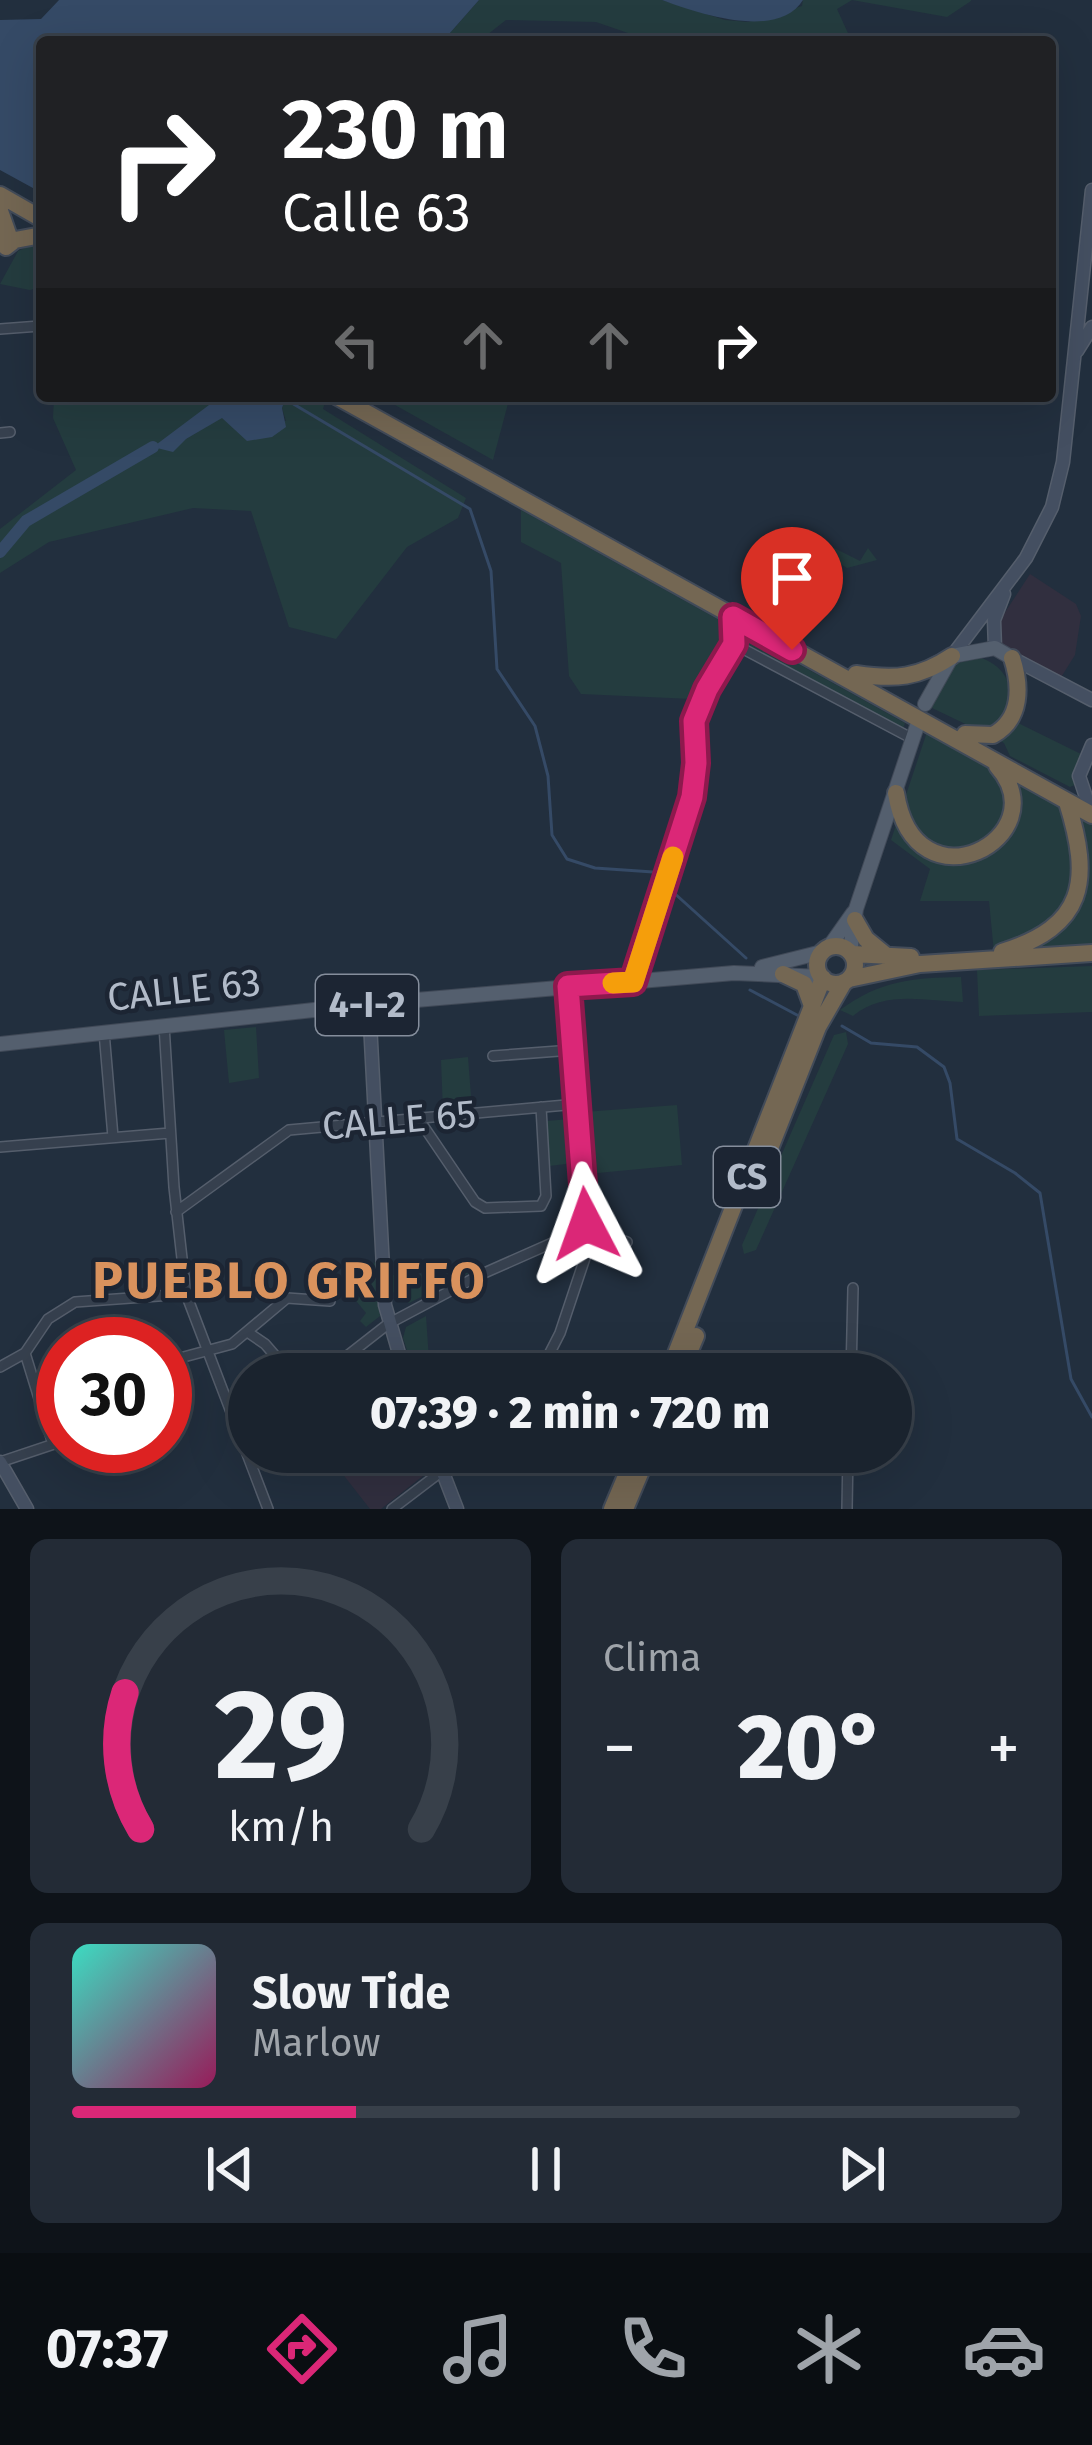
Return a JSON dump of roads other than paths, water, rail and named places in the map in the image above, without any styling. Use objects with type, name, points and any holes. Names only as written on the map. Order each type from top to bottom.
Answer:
[{"type":"highway","points":[[0,194],[36,215]]},
{"type":"highway","points":[[0,209],[36,230]]},
{"type":"highway","points":[[0,209],[8,234],[3,252]]},
{"type":"highway","points":[[3,252],[15,240],[36,235]]},
{"type":"highway","points":[[347,402],[1066,802],[1091,808]]},
{"type":"highway","points":[[365,402],[1091,808]]},
{"type":"highway","points":[[856,674],[907,679],[952,656]]},
{"type":"highway","points":[[1012,658],[1019,694]]},
{"type":"highway","points":[[965,734],[983,737],[1002,730],[1027,680],[1039,673]]},
{"type":"highway","points":[[896,793],[906,827],[920,844],[956,857],[983,852],[1003,831],[1012,801],[1006,776],[992,761]]},
{"type":"highway","points":[[1002,952],[1041,940],[1066,921],[1083,893],[1087,858],[1066,802]]},
{"type":"highway","points":[[856,914],[866,939],[889,964]]},
{"type":"highway","points":[[826,950],[840,946],[889,964],[920,964],[1092,950]]},
{"type":"highway","name":"CS","points":[[676,1353],[812,1008],[822,978],[817,962],[826,950]]},
{"type":"highway","points":[[822,978],[832,984],[889,964],[1002,952],[1092,950]]},
{"type":"highway","name":"CS","points":[[688,1353],[830,1003],[855,970],[851,953]]},
{"type":"highway","points":[[830,1003],[889,964]]},
{"type":"highway","points":[[783,974],[804,984],[812,1008]]},
{"type":"highway","points":[[612,1509],[627,1473]]},
{"type":"highway","points":[[625,1509],[640,1473]]},
{"type":"main road","points":[[1073,357],[1092,327],[1083,271],[1092,190]]},
{"type":"main road","points":[[925,704],[952,656],[1039,537],[1052,507],[1063,462],[1073,357],[1086,302],[1083,271]]},
{"type":"main road","points":[[995,648],[994,620],[1008,582]]},
{"type":"main road","points":[[971,631],[1092,700]]},
{"type":"main road","points":[[952,656],[995,648]]},
{"type":"main road","points":[[851,953],[856,914],[915,733]]},
{"type":"main road","points":[[1091,808],[1079,776],[1092,745]]},
{"type":"main road","points":[[826,950],[856,914]]},
{"type":"main road","name":"CALLE 63","points":[[734,973],[826,950]]},
{"type":"main road","name":"CALLE 63","points":[[0,1044],[568,986],[734,973],[822,978]]},
{"type":"main road","points":[[369,1004],[388,1324],[398,1353]]},
{"type":"main road","points":[[0,1462],[27,1509]]},
{"type":"main road","points":[[443,1473],[458,1509]]},
{"type":"street","points":[[0,329],[36,326]]},
{"type":"street","points":[[633,982],[692,797],[694,721],[734,644],[733,617]]},
{"type":"street","points":[[734,644],[915,733]]},
{"type":"street","points":[[550,1353],[583,1271],[586,1228],[568,986]]},
{"type":"street","points":[[164,1025],[186,1294],[228,1396]]},
{"type":"street","points":[[104,1032],[113,1138]]},
{"type":"street","points":[[493,1056],[572,1050]]},
{"type":"street","name":"CALLE 65","points":[[176,1212],[289,1130],[577,1104]]},
{"type":"street","points":[[418,1118],[476,1202],[485,1208],[541,1206],[546,1196],[541,1107]]},
{"type":"street","points":[[0,1147],[170,1133]]},
{"type":"street","points":[[351,1353],[388,1324],[482,1274],[586,1228],[627,1242]]},
{"type":"street","points":[[851,1353],[853,1288]]},
{"type":"street","points":[[0,1367],[25,1352],[48,1319],[75,1302],[186,1294]]},
{"type":"street","points":[[192,1355],[232,1344],[287,1298],[330,1301]]},
{"type":"street","points":[[249,1333],[273,1353]]},
{"type":"street","points":[[25,1352],[36,1382]]},
{"type":"street","points":[[0,1462],[36,1450]]},
{"type":"street","points":[[257,1473],[268,1509]]},
{"type":"street","points":[[392,1509],[439,1473]]},
{"type":"street","points":[[847,1509],[848,1473]]},
{"type":"water","points":[[59,0],[479,0],[447,36],[36,36],[36,190],[0,170],[0,20],[41,19]]},
{"type":"water","points":[[662,0],[803,0],[791,12],[757,21],[715,17]]},
{"type":"water","points":[[213,402],[284,402],[286,427],[272,437],[247,441],[222,418],[173,452],[153,447]]},
{"type":"waterway","points":[[290,402],[470,509],[491,571],[497,669],[535,726],[548,776],[552,835],[567,859],[595,868],[658,876]]},
{"type":"waterway","points":[[0,552],[26,521],[153,447]]},
{"type":"waterway","points":[[673,892],[746,958]]},
{"type":"waterway","points":[[750,990],[797,1015]]},
{"type":"waterway","points":[[842,1026],[871,1043],[917,1047],[944,1067],[957,1139],[1040,1193],[1071,1379],[1092,1417]]},
{"type":"district","name":"PUEBLO GRIFFO","points":[[290,1281]]}]
